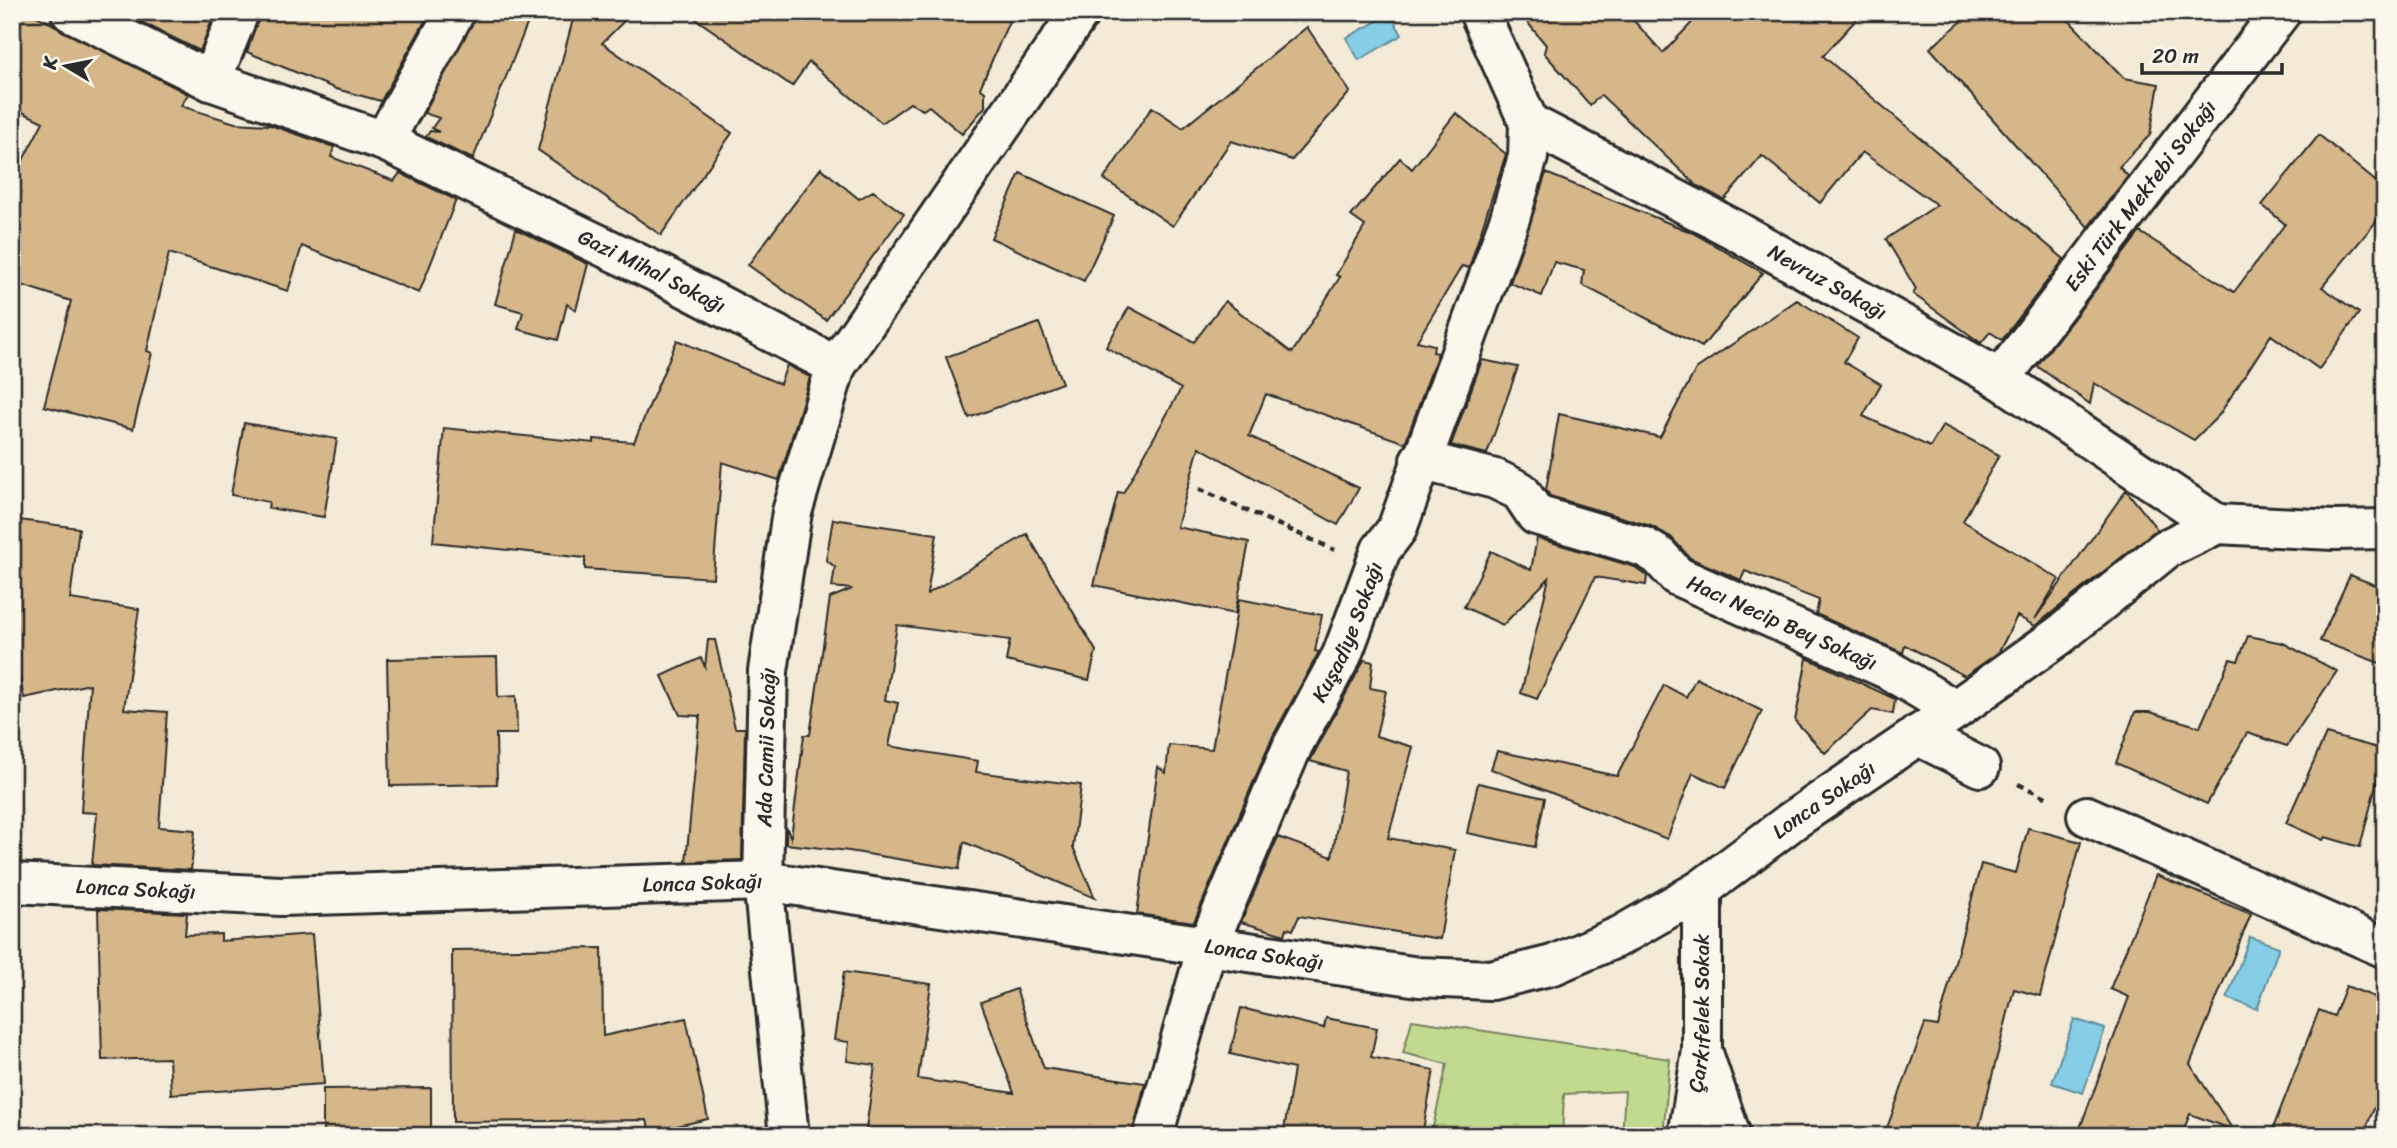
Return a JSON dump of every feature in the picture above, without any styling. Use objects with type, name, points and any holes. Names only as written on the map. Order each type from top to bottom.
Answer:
[{"type":"street","name":"Gazi Mihal Sokağı","points":[[71,12],[211,81],[384,141],[656,272],[836,366]]},
{"type":"street","points":[[211,81],[239,12]]},
{"type":"street","points":[[384,141],[455,12]]},
{"type":"street","points":[[836,366],[1080,12]]},
{"type":"street","points":[[1479,12],[1529,123]]},
{"type":"street","name":"Eski Türk Mektebi Sokağı","points":[[2000,379],[2281,12]]},
{"type":"street","name":"Nevruz Sokağı","points":[[1529,123],[1733,229],[2000,379],[2217,524]]},
{"type":"street","name":"Kuşadiye Sokağı","points":[[1153,1136],[1207,947],[1293,745],[1342,655],[1381,550],[1397,529],[1510,218],[1528,157],[1529,123]]},
{"type":"street","name":"Ada Camii Sokağı","points":[[789,1136],[763,881],[768,671],[792,512],[836,366]]},
{"type":"street","name":"Hacı Necip Bey Sokağı","points":[[1420,460],[1495,479],[1520,491],[1536,515],[1652,551],[1677,576],[1889,670],[1955,710]]},
{"type":"street","name":"Lonca Sokağı","points":[[12,883],[281,896],[763,881],[1419,977],[1491,980],[1553,964],[1609,940],[1702,889],[1792,821],[2060,635],[2166,549],[2217,524],[2334,530],[2385,528]]},
{"type":"street","points":[[1917,735],[1980,767]]},
{"type":"street","points":[[2087,816],[2385,948]]},
{"type":"street","name":"Çarkıfelek Sokak","points":[[1688,1136],[1702,1051],[1702,889]]},
{"type":"street","points":[[1702,1051],[1731,1136]]},
{"type":"path","points":[[1199,489],[1375,568]]},
{"type":"path","points":[[1980,767],[2087,816]]},
{"type":"green space","points":[[1412,1020],[1670,1059],[1663,1136],[1622,1136],[1625,1091],[1564,1094],[1562,1136],[1431,1136],[1447,1064],[1403,1053]]},
{"type":"water","points":[[1390,14],[1402,35],[1359,60],[1346,38]]},
{"type":"water","points":[[2250,937],[2279,947],[2257,1009],[2227,998]]},
{"type":"water","points":[[2074,1019],[2105,1029],[2083,1093],[2052,1083]]},
{"type":"building","points":[[12,12],[29,12],[188,94],[181,106],[235,123],[270,125],[334,147],[331,157],[394,181],[400,173],[456,200],[419,293],[302,246],[288,291],[169,253],[147,351],[152,353],[133,429],[44,406],[71,301],[12,282],[12,181],[43,122],[12,107]]},
{"type":"building","points":[[121,12],[215,12],[200,51]]},
{"type":"building","points":[[260,12],[430,12],[381,101],[336,89],[247,52]]},
{"type":"building","points":[[477,12],[532,12],[473,159],[426,137],[430,131],[439,132],[432,128],[439,118],[424,113]]},
{"type":"building","points":[[575,12],[633,12],[602,43],[732,133],[661,235],[538,150]]},
{"type":"building","points":[[686,12],[1013,12],[980,88],[985,92],[985,107],[962,134],[929,106],[923,110],[910,103],[882,123],[809,62],[792,86]]},
{"type":"building","points":[[1519,12],[1626,12],[1663,53],[1702,12],[1863,12],[1823,56],[2064,259],[2002,340],[1990,332],[1981,343],[1913,294],[1916,289],[1886,239],[1937,205],[1862,152],[1820,203],[1762,156],[1724,200],[1696,185],[1601,95],[1590,105],[1544,53],[1546,45]]},
{"type":"building","points":[[1973,12],[2061,12],[2124,78],[2159,84],[2150,135],[2119,167],[2128,176],[2088,227],[1930,48]]},
{"type":"building","points":[[1307,27],[1350,92],[1292,160],[1231,141],[1173,226],[1104,179],[1152,107],[1183,128]]},
{"type":"building","points":[[1456,113],[1506,154],[1469,268],[1462,266],[1417,341],[1434,345],[1433,352],[1438,353],[1405,443],[1266,394],[1249,436],[1359,488],[1338,525],[1199,447],[1177,527],[1249,542],[1235,614],[1094,585],[1118,492],[1123,493],[1181,389],[1106,347],[1129,307],[1194,342],[1225,301],[1292,353],[1340,277],[1336,275],[1365,226],[1351,216],[1400,158],[1412,169]]},
{"type":"building","points":[[2319,135],[2385,189],[2385,211],[2322,287],[2359,313],[2319,369],[2271,335],[2219,415],[2194,440],[2094,383],[2090,404],[2037,366],[2140,232],[2234,292],[2285,224],[2262,205]]},
{"type":"building","points":[[821,168],[859,199],[873,191],[904,214],[826,320],[748,265]]},
{"type":"building","points":[[1020,173],[1114,216],[1084,281],[991,238]]},
{"type":"building","points":[[1546,173],[1693,233],[1763,273],[1702,347],[1582,285],[1584,270],[1554,262],[1542,296],[1510,283]]},
{"type":"building","points":[[516,229],[588,264],[576,310],[567,304],[558,340],[518,329],[523,312],[495,304]]},
{"type":"building","points":[[1797,300],[1858,338],[1844,362],[1881,384],[1863,416],[1930,447],[1943,425],[1999,455],[1963,521],[2059,579],[2035,619],[2126,490],[2157,529],[2035,626],[2017,616],[1999,652],[1965,676],[1905,645],[1903,653],[1816,614],[1819,600],[1745,571],[1741,580],[1690,558],[1671,537],[1651,526],[1550,496],[1546,490],[1559,414],[1660,437],[1696,369]]},
{"type":"building","points":[[1039,323],[1062,383],[969,418],[946,357]]},
{"type":"building","points":[[677,340],[780,384],[787,365],[810,377],[779,480],[722,462],[713,578],[585,569],[585,558],[433,542],[444,428],[594,443],[594,439],[634,442]]},
{"type":"building","points":[[1482,360],[1518,367],[1487,454],[1451,445]]},
{"type":"building","points":[[244,423],[337,439],[324,517],[268,508],[269,502],[231,495]]},
{"type":"building","points":[[12,519],[79,528],[70,599],[139,609],[124,709],[167,712],[159,827],[195,830],[191,870],[92,865],[97,813],[81,812],[90,684],[24,698],[12,641]]},
{"type":"building","points":[[833,519],[937,534],[927,594],[1027,534],[1096,651],[1089,680],[1006,661],[1010,640],[897,625],[885,700],[898,703],[889,746],[978,761],[976,772],[1081,785],[1073,847],[1095,898],[964,842],[959,869],[786,844],[786,827],[791,838],[804,735],[810,735],[830,598],[852,589],[832,587],[835,567],[826,560]]},
{"type":"building","points":[[1537,538],[1635,567],[1647,576],[1646,585],[1595,577],[1537,699],[1521,693],[1549,578],[1503,625],[1464,607],[1491,551],[1531,570]]},
{"type":"building","points":[[2350,575],[2385,589],[2385,665],[2320,641]]},
{"type":"building","points":[[1239,599],[1322,615],[1315,651],[1319,652],[1273,736],[1194,922],[1137,914],[1158,767],[1166,773],[1169,745],[1212,749]]},
{"type":"building","points":[[2248,636],[2283,643],[2337,671],[2287,746],[2247,733],[2207,804],[2116,763],[2135,712],[2150,712],[2200,727],[2230,659],[2238,661]]},
{"type":"building","points":[[708,640],[715,640],[735,728],[745,728],[742,860],[686,862],[700,716],[680,715],[662,676],[701,658],[705,667]]},
{"type":"building","points":[[497,657],[498,697],[516,696],[517,734],[496,734],[497,784],[390,786],[387,659]]},
{"type":"building","points":[[1807,658],[1895,699],[1893,714],[1872,710],[1825,753],[1795,721]]},
{"type":"building","points":[[1364,660],[1373,662],[1370,688],[1386,691],[1376,736],[1413,747],[1388,838],[1455,850],[1440,939],[1299,916],[1293,930],[1287,928],[1285,935],[1241,922],[1278,837],[1332,857],[1346,771],[1310,761]]},
{"type":"building","points":[[1696,678],[1762,711],[1725,788],[1693,773],[1667,839],[1491,769],[1497,751],[1617,776],[1664,685],[1686,697]]},
{"type":"building","points":[[2326,734],[2385,750],[2360,847],[2325,837],[2323,840],[2286,823]]},
{"type":"building","points":[[1478,783],[1545,798],[1535,847],[1467,833]]},
{"type":"building","points":[[2028,828],[2081,842],[2040,996],[2014,989],[1977,1136],[1884,1136],[1925,1024],[1938,1026],[1981,864],[2016,873]]},
{"type":"building","points":[[2156,875],[2251,914],[2190,1064],[2233,1130],[2190,1114],[2181,1136],[2077,1136],[2129,997],[2110,989]]},
{"type":"building","points":[[98,909],[187,913],[185,935],[221,934],[221,941],[312,934],[324,1084],[171,1094],[169,1058],[102,1060]]},
{"type":"building","points":[[602,948],[603,1036],[686,1018],[708,1119],[650,1132],[647,1120],[453,1122],[452,950]]},
{"type":"building","points":[[844,972],[931,984],[918,1079],[1014,1093],[981,1002],[1016,989],[1044,1068],[1145,1083],[1132,1136],[865,1136],[875,1065],[847,1061],[849,1042],[834,1040]]},
{"type":"building","points":[[2346,986],[2385,1001],[2385,1113],[2374,1108],[2363,1136],[2270,1136],[2319,1010],[2334,1016]]},
{"type":"building","points":[[1241,1008],[1324,1028],[1326,1018],[1377,1028],[1371,1057],[1434,1070],[1422,1136],[1283,1136],[1294,1069],[1230,1054]]},
{"type":"building","points":[[431,1088],[431,1136],[323,1136],[323,1089]]}]
